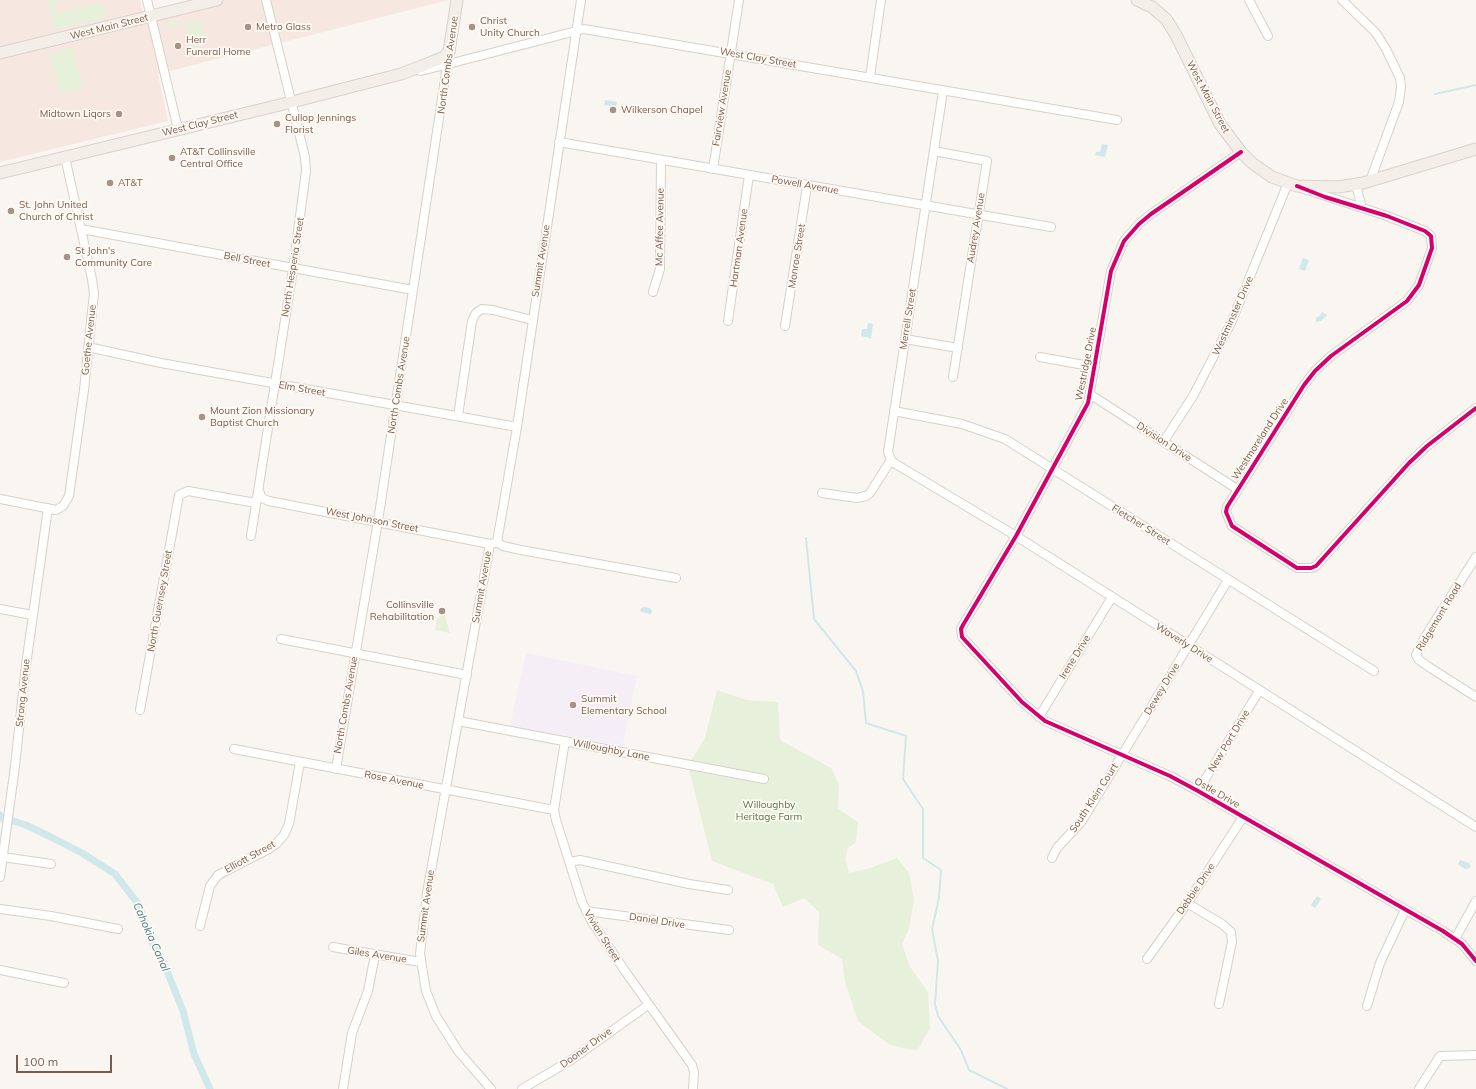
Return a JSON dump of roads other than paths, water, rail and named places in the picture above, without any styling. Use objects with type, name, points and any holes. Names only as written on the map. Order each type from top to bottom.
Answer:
[{"type":"main road","name":"West Main Street","points":[[0,53],[217,0]]},
{"type":"main road","name":"North Combs Avenue","points":[[449,52],[457,0]]},
{"type":"main road","name":"West Main Street","points":[[1137,0],[1159,12],[1172,27],[1220,124],[1241,152],[1262,170],[1292,184],[1325,188],[1356,185],[1476,149]]},
{"type":"main road","name":"West Clay Street","points":[[0,173],[401,74],[434,62],[449,52]]},
{"type":"street","points":[[147,0],[178,129]]},
{"type":"street","name":"North Hesperia Street","points":[[251,536],[293,269],[306,171],[305,156],[266,0]]},
{"type":"street","name":"Summit Avenue","points":[[491,1089],[458,1051],[436,1016],[426,991],[420,962],[421,938],[427,893],[458,721],[517,427],[581,0]]},
{"type":"street","name":"Fairview Avenue","points":[[712,169],[738,0]]},
{"type":"street","points":[[870,77],[881,0]]},
{"type":"street","points":[[1249,0],[1268,36]]},
{"type":"street","points":[[1342,0],[1376,33],[1386,49],[1400,78],[1401,87],[1399,102],[1370,181]]},
{"type":"street","name":"West Clay Street","points":[[401,74],[410,74],[577,29],[609,32],[1117,120]]},
{"type":"street","name":"North Combs Avenue","points":[[336,769],[378,522],[449,52]]},
{"type":"street","name":"Merrell Street","points":[[891,460],[888,452],[943,91]]},
{"type":"street","name":"Powell Avenue","points":[[559,142],[1051,228]]},
{"type":"street","name":"Audrey Avenue","points":[[934,151],[986,161],[953,377]]},
{"type":"street","name":"Westridge Drive","points":[[961,632],[966,620],[1016,536],[1085,409],[1091,395],[1111,271],[1124,241],[1139,224],[1151,214],[1241,152]]},
{"type":"street","name":"Goethe Avenue","points":[[48,508],[58,510],[63,506],[69,496],[94,293],[65,157]]},
{"type":"street","name":"Mc Affee Avenue","points":[[652,292],[660,269],[661,160]]},
{"type":"street","name":"Hartman Avenue","points":[[728,321],[749,175]]},
{"type":"street","name":"Westmoreland Drive","points":[[1292,184],[1325,197],[1394,218],[1428,233],[1432,241],[1432,248],[1424,274],[1413,294],[1399,309],[1331,356],[1312,375],[1237,489],[1226,512],[1232,526],[1297,568],[1311,568],[1316,566],[1409,463],[1427,446],[1476,408]]},
{"type":"street","name":"Westminster Drive","points":[[1164,441],[1193,396],[1231,323],[1292,184]]},
{"type":"street","points":[[1356,185],[1362,208]]},
{"type":"street","name":"Monroe Street","points":[[785,326],[807,186]]},
{"type":"street","name":"Bell Street","points":[[81,229],[413,290]]},
{"type":"street","points":[[458,416],[472,321],[476,313],[482,309],[493,310],[532,320]]},
{"type":"street","points":[[905,338],[958,348]]},
{"type":"street","name":"Elm Street","points":[[88,347],[161,363],[517,427]]},
{"type":"street","points":[[1040,357],[1095,367]]},
{"type":"street","name":"Division Drive","points":[[1091,395],[1237,489]]},
{"type":"street","name":"Fletcher Street","points":[[894,411],[976,428],[1005,439],[1374,671]]},
{"type":"street","points":[[822,493],[857,498],[866,496],[870,493],[891,460]]},
{"type":"street","name":"Waverly Drive","points":[[891,460],[894,464],[1016,536],[1476,827]]},
{"type":"street","name":"North Guernsey Street","points":[[140,710],[178,498],[182,492],[188,491],[256,503]]},
{"type":"street","name":"West Johnson Street","points":[[259,491],[262,498],[269,501],[494,543],[521,550],[676,578]]},
{"type":"street","points":[[0,498],[48,508]]},
{"type":"street","name":"Strong Avenue","points":[[0,877],[32,615],[48,508]]},
{"type":"street","name":"Ridgemont Road","points":[[1476,557],[1425,636],[1416,655],[1419,660],[1476,697]]},
{"type":"street","name":"Dewey Drive","points":[[1122,756],[1228,580]]},
{"type":"street","name":"Irene Drive","points":[[1039,717],[1112,598]]},
{"type":"street","points":[[0,609],[32,615]]},
{"type":"street","name":"Ostle Drive","points":[[961,632],[964,641],[1022,702],[1039,717],[1061,729],[1170,776],[1198,791],[1455,939],[1476,961]]},
{"type":"street","points":[[281,639],[467,675]]},
{"type":"street","name":"New Port Drive","points":[[1198,791],[1260,691]]},
{"type":"street","name":"Willoughby Lane","points":[[458,721],[764,779]]},
{"type":"street","name":"Vivian Street","points":[[565,741],[554,810],[586,911],[648,1005],[692,1064],[694,1072],[693,1089]]},
{"type":"street","name":"Rose Avenue","points":[[234,749],[554,810]]},
{"type":"street","name":"South Klein Court","points":[[1052,858],[1057,848],[1082,821],[1122,756]]},
{"type":"street","name":"Elliott Street","points":[[200,926],[210,886],[218,875],[267,850],[284,835],[289,824],[300,762]]},
{"type":"street","name":"Debbie Drive","points":[[1147,959],[1188,903],[1243,817]]},
{"type":"street","points":[[2,855],[51,864]]},
{"type":"street","points":[[570,862],[580,860],[675,881],[728,890]]},
{"type":"street","points":[[1455,939],[1476,901]]},
{"type":"street","points":[[1188,903],[1222,924],[1231,932],[1232,942],[1219,1004]]},
{"type":"street","points":[[0,909],[51,916],[118,929]]},
{"type":"street","points":[[1367,1006],[1380,963],[1405,910]]},
{"type":"street","name":"Daniel Drive","points":[[586,911],[729,930]]},
{"type":"street","name":"Giles Avenue","points":[[333,947],[420,962]]},
{"type":"street","points":[[343,1089],[352,1033],[368,991],[375,955]]},
{"type":"street","points":[[0,970],[64,983]]},
{"type":"street","name":"Dooner Drive","points":[[522,1089],[572,1060],[648,1005]]},
{"type":"street","points":[[1419,1089],[1440,1056],[1476,1055]]},
{"type":"water","points":[[605,100],[617,102],[615,110],[610,109],[611,106],[604,105]]},
{"type":"water","points":[[1102,144],[1108,145],[1105,157],[1095,155],[1096,152],[1100,152]]},
{"type":"water","points":[[1303,258],[1309,260],[1305,271],[1299,269]]},
{"type":"water","points":[[1322,312],[1327,315],[1321,321],[1316,322],[1316,317],[1320,316]]},
{"type":"water","points":[[868,323],[873,324],[871,338],[861,336],[862,329],[867,329]]},
{"type":"water","points":[[643,607],[650,608],[652,611],[651,614],[641,612],[640,609]]},
{"type":"water","points":[[1460,860],[1469,863],[1471,868],[1465,869],[1459,865]]},
{"type":"water","points":[[1317,896],[1321,899],[1315,908],[1311,905]]},
{"type":"waterway","points":[[1435,94],[1476,85]]},
{"type":"waterway","points":[[806,538],[814,619],[856,671],[863,691],[866,723],[906,736],[903,779],[923,809],[923,858],[941,870],[939,898],[932,929],[938,961],[935,1004],[938,1016],[961,1050],[969,1070],[1007,1089]]},
{"type":"waterway","name":"Cahokia Canal","points":[[0,815],[3,819]]},
{"type":"waterway","name":"Cahokia Canal","points":[[13,821],[26,825],[82,853],[115,874],[139,905],[150,939],[163,961],[183,1011],[194,1054],[210,1089]]},
{"type":"place","name":"Metro Glass","points":[[248,27]]},
{"type":"place","name":"Christ Unity Church","points":[[472,27]]},
{"type":"place","name":"Herr Funeral Home","points":[[178,46]]},
{"type":"place","name":"Wilkerson Chapel","points":[[613,110]]},
{"type":"place","name":"Midtown Liqors","points":[[119,114]]},
{"type":"place","name":"Cullop Jennings Florist","points":[[277,124]]},
{"type":"place","name":"AT&T Collinsville Central Office","points":[[172,158]]},
{"type":"place","name":"AT&T","points":[[110,183]]},
{"type":"place","name":"St. John United Church of Christ","points":[[11,211]]},
{"type":"place","name":"St John's Community Care","points":[[67,257]]},
{"type":"place","name":"Mount Zion Missionary Baptist Church","points":[[202,417]]},
{"type":"place","name":"Collinsville Rehabilitation","points":[[442,611]]},
{"type":"place","name":"Summit Elementary School","points":[[573,705]]},
{"type":"park label","name":"Willoughby Heritage Farm","points":[[769,810]]}]
